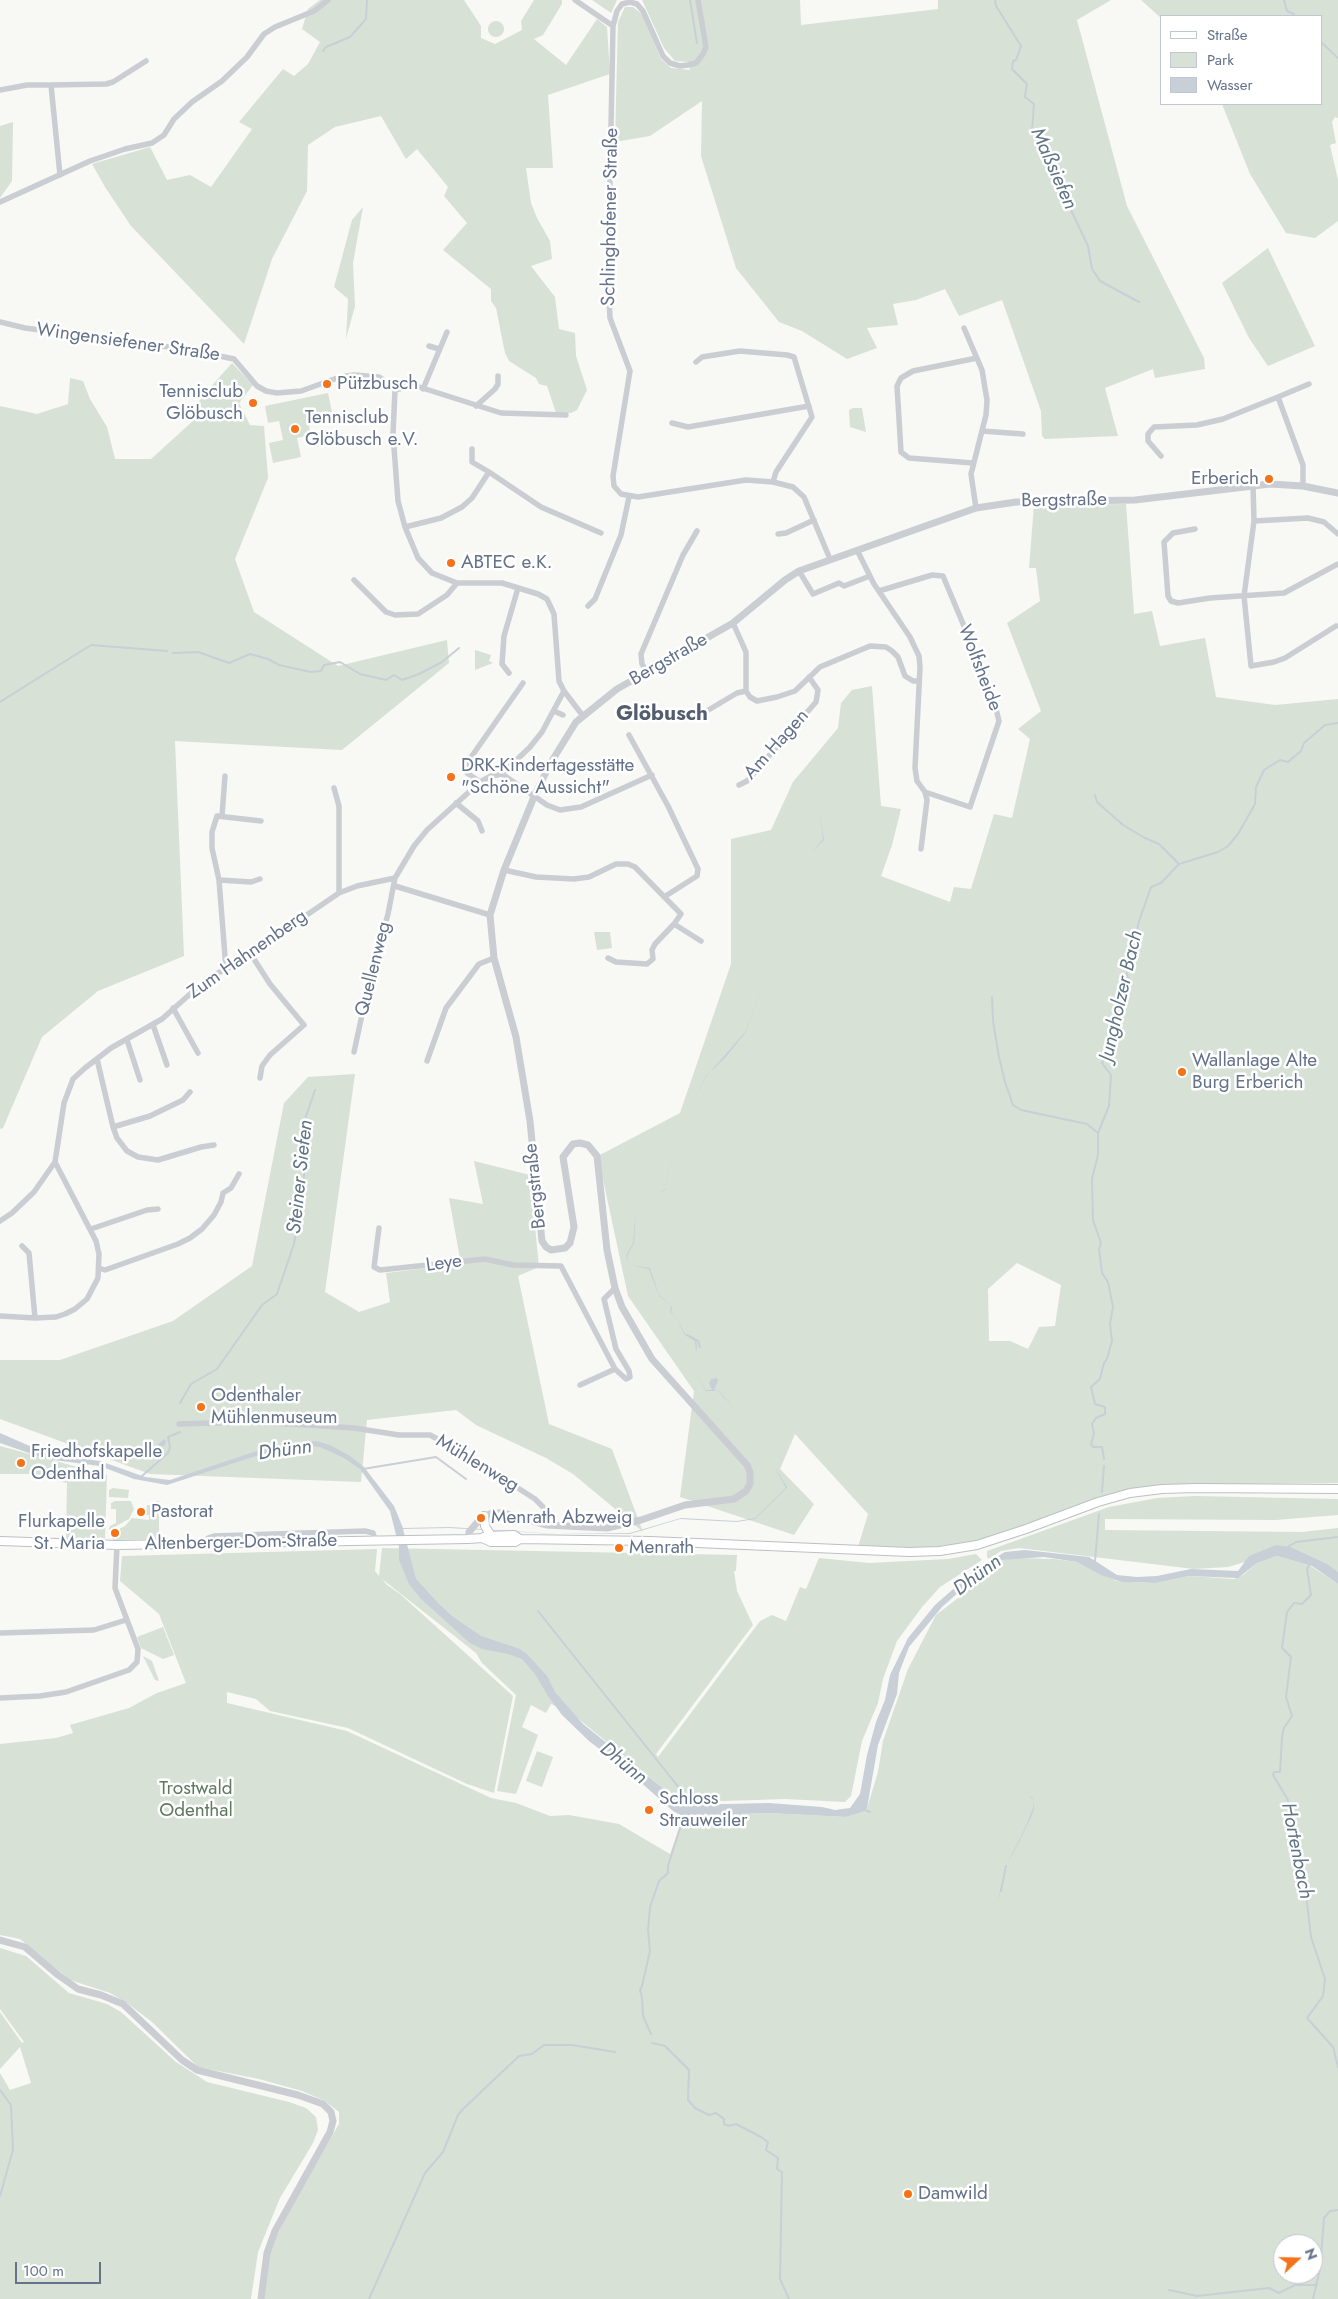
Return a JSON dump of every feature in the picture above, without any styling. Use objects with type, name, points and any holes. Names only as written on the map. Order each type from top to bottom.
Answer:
[{"type":"main road","name":"Altenberger-Dom-Straße","points":[[0,1542],[117,1545],[468,1539],[514,1535],[520,1538],[650,1541],[909,1552],[940,1551],[977,1545],[1026,1530],[1098,1502],[1130,1493],[1162,1489],[1338,1490]]},
{"type":"main road","points":[[484,1516],[485,1526],[492,1536]]},
{"type":"main road","name":"Altenberger-Dom-Straße","points":[[482,1538],[491,1542],[514,1542],[520,1538]]},
{"type":"street","points":[[0,202],[90,161],[125,149],[152,143],[164,135],[174,119],[192,102],[222,81],[247,57],[264,34],[274,27],[314,11],[328,0]]},
{"type":"street","points":[[575,0],[613,26],[617,11],[622,4],[630,2],[637,4],[643,11],[663,56],[670,63],[680,66],[688,66],[696,62],[706,47],[698,0]]},
{"type":"street","name":"Schlinghofener Straße","points":[[613,26],[614,64],[608,280],[610,318],[630,370],[613,476],[614,486],[621,494],[629,497]]},
{"type":"street","points":[[0,90],[28,85],[106,84],[113,82],[146,60]]},
{"type":"street","points":[[51,85],[60,175]]},
{"type":"street","name":"Wingensiefener Straße","points":[[0,322],[25,328],[176,347],[234,359],[257,386],[266,391],[277,393],[301,391],[354,375],[379,377],[395,390]]},
{"type":"street","points":[[964,328],[986,382],[987,400],[971,480],[976,508]]},
{"type":"street","points":[[424,389],[447,332]]},
{"type":"street","points":[[429,346],[439,349]]},
{"type":"street","points":[[696,362],[702,357],[740,351],[794,357],[812,417],[776,472],[773,482]]},
{"type":"street","points":[[973,463],[909,458],[901,452],[897,386],[901,378],[913,371],[977,358]]},
{"type":"street","points":[[476,406],[495,389],[498,384],[498,376]]},
{"type":"street","points":[[1161,456],[1148,441],[1148,434],[1154,427],[1206,423],[1223,419],[1309,384]]},
{"type":"street","points":[[566,415],[501,413],[413,385],[395,390],[394,472],[398,501],[405,527],[413,548],[425,567],[432,573],[457,583],[483,582],[518,588],[540,595],[551,604],[554,614],[559,681],[564,691],[583,716]]},
{"type":"street","points":[[1278,397],[1304,465],[1303,486]]},
{"type":"street","points":[[672,423],[688,427],[809,406]]},
{"type":"street","points":[[982,431],[1023,434]]},
{"type":"street","points":[[472,449],[472,462],[541,507],[601,534]]},
{"type":"street","points":[[405,527],[441,518],[462,507],[478,491],[488,472]]},
{"type":"street","points":[[588,606],[594,599],[620,535],[629,497],[638,498],[728,482],[773,482],[793,487],[804,497],[830,559]]},
{"type":"street","points":[[1253,485],[1254,521],[1244,596],[1251,666],[1285,658],[1336,626]]},
{"type":"street","name":"Bergstraße","points":[[484,1516],[504,1513],[546,1524],[591,1528],[624,1525],[686,1505],[734,1499],[746,1491],[750,1484],[750,1472],[747,1465],[652,1359],[631,1325],[615,1288],[607,1250],[597,1156],[588,1145],[573,1144],[563,1157],[574,1227],[570,1243],[565,1248],[551,1250],[542,1241],[530,1122],[516,1037],[494,958],[490,915],[504,870],[534,797],[564,738],[583,716],[617,689],[733,623],[771,591],[799,571],[976,508],[1016,502],[1134,500],[1253,485],[1303,486],[1338,493]]},
{"type":"street","points":[[1254,521],[1308,518],[1324,522],[1338,534]]},
{"type":"street","points":[[778,534],[786,533],[814,520]]},
{"type":"street","points":[[1196,529],[1173,533],[1164,542],[1167,588],[1171,601],[1178,603],[1210,598],[1284,593],[1338,564]]},
{"type":"street","points":[[647,672],[642,664],[641,654],[683,555],[696,531]]},
{"type":"street","points":[[857,550],[879,591],[916,648],[920,667],[914,768],[918,784],[925,792],[927,800],[921,849]]},
{"type":"street","points":[[799,571],[813,594],[839,584],[844,586],[870,576]]},
{"type":"street","name":"Wolfsheide","points":[[879,591],[932,575],[943,576],[976,660],[986,677],[999,720],[970,807],[925,792]]},
{"type":"street","points":[[354,580],[386,612],[395,615],[418,614],[447,595],[457,583]]},
{"type":"street","points":[[509,673],[502,664],[504,636],[518,588]]},
{"type":"street","points":[[733,623],[746,652],[746,691],[750,697],[757,701],[777,698],[794,691],[820,666],[865,648],[878,646],[892,651],[909,679],[919,681]]},
{"type":"street","name":"Am Hagen","points":[[740,785],[747,781],[816,702],[818,690],[809,677]]},
{"type":"street","points":[[480,782],[467,773],[467,764],[523,683]]},
{"type":"street","points":[[395,878],[414,846],[427,830],[480,782],[491,776],[502,774],[530,748],[542,732],[564,691]]},
{"type":"street","points":[[694,718],[737,693],[746,691]]},
{"type":"street","points":[[554,710],[563,715]]},
{"type":"street","points":[[629,735],[652,775],[698,868],[697,876],[664,897]]},
{"type":"street","points":[[502,774],[547,806],[560,810],[572,810],[620,791],[652,775]]},
{"type":"street","points":[[222,816],[225,776]]},
{"type":"street","points":[[334,788],[339,806],[339,893]]},
{"type":"street","points":[[456,803],[478,821],[482,832]]},
{"type":"street","points":[[226,969],[219,880],[212,848],[212,832],[217,816],[261,821]]},
{"type":"street","points":[[504,870],[536,877],[574,879],[589,877],[616,864],[628,864],[634,867],[681,914],[655,944],[652,950],[653,958],[647,964],[616,962],[608,958]]},
{"type":"street","name":"Zum Hahnenberg","points":[[0,1221],[12,1214],[34,1192],[55,1162],[64,1102],[73,1079],[97,1059],[153,1025],[199,984],[252,956],[270,940],[339,893],[357,886],[395,878]]},
{"type":"street","name":"Quellenweg","points":[[354,1052],[368,986],[395,886],[395,878]]},
{"type":"street","points":[[219,880],[251,882],[260,879]]},
{"type":"street","points":[[395,886],[490,915]]},
{"type":"street","points":[[674,924],[701,940]]},
{"type":"street","points":[[252,956],[270,984],[304,1025],[266,1060],[262,1066],[260,1078]]},
{"type":"street","points":[[427,1062],[446,1008],[479,964],[494,958]]},
{"type":"street","points":[[174,1008],[198,1053]]},
{"type":"street","points":[[153,1025],[167,1066]]},
{"type":"street","points":[[127,1040],[140,1080]]},
{"type":"street","points":[[97,1059],[113,1127],[117,1138],[127,1151],[148,1160],[166,1159],[201,1147],[214,1146]]},
{"type":"street","points":[[113,1127],[156,1113],[183,1100],[190,1092]]},
{"type":"street","points":[[0,1316],[56,1317],[76,1309],[94,1289],[99,1268],[99,1254],[91,1229],[55,1162]]},
{"type":"street","points":[[99,1268],[105,1270],[190,1238],[202,1229],[214,1215],[222,1202],[224,1193],[231,1188],[239,1174]]},
{"type":"street","points":[[91,1229],[147,1210],[158,1210]]},
{"type":"street","name":"Leye","points":[[379,1228],[374,1267],[377,1270],[418,1268],[464,1260],[485,1260],[513,1265],[554,1264],[561,1266],[615,1369]]},
{"type":"street","points":[[22,1246],[29,1253],[35,1318]]},
{"type":"street","points":[[580,1385],[615,1369],[626,1379],[630,1377],[629,1371],[616,1349],[606,1314],[604,1299],[615,1288]]},
{"type":"street","name":"Mühlenweg","points":[[179,1424],[251,1422],[354,1428],[399,1435],[430,1435],[462,1452],[535,1499],[545,1509],[546,1524]]},
{"type":"street","points":[[468,1539],[469,1532],[484,1516]]},
{"type":"street","points":[[0,1698],[40,1696],[66,1692],[129,1670],[137,1662],[139,1654],[115,1588],[117,1545]]},
{"type":"street","points":[[0,1633],[85,1631],[104,1628],[126,1620]]},
{"type":"street","points":[[0,1940],[25,1948],[78,1989],[101,1995],[123,2004],[182,2060],[196,2070],[298,2095],[323,2104],[331,2112],[333,2121],[330,2132],[275,2231],[267,2253],[261,2299]]},
{"type":"green space","points":[[320,0],[464,0],[481,26],[481,38],[495,44],[522,30],[521,21],[534,0],[562,0],[562,4],[543,35],[534,39],[566,65],[597,19],[607,27],[610,74],[548,95],[553,168],[526,168],[531,203],[550,241],[552,259],[531,266],[555,297],[559,329],[575,333],[576,356],[587,390],[577,410],[571,413],[556,413],[547,386],[539,384],[536,378],[509,361],[505,353],[496,308],[491,301],[491,289],[443,250],[467,223],[444,196],[448,187],[417,149],[406,159],[381,116],[335,127],[308,145],[307,191],[272,259],[244,344],[131,226],[105,187],[92,164],[150,147],[167,180],[190,175],[211,187],[252,129],[239,122],[283,69],[294,76],[308,64],[320,42],[302,29],[308,9]]},
{"type":"green space","points":[[592,0],[617,0],[611,13]]},
{"type":"green space","points":[[642,0],[800,0],[801,25],[938,9],[938,0],[1111,0],[1077,20],[1127,206],[1204,358],[1205,369],[1155,378],[1153,369],[1105,388],[1118,436],[1045,439],[1042,436],[1041,411],[1002,300],[959,316],[945,289],[916,300],[893,304],[898,325],[867,328],[877,348],[847,359],[802,331],[779,322],[736,268],[701,156],[702,101],[650,136],[615,142],[618,22],[625,7],[633,7],[642,14],[661,59],[671,68],[690,70],[688,62],[675,61],[664,48]]},
{"type":"green space","points":[[1141,0],[1338,0],[1338,118],[1335,117],[1332,122],[1336,143],[1330,145],[1338,180],[1338,221],[1315,238],[1286,233],[1250,174],[1222,105],[1323,105],[1323,15],[1160,15],[1160,17]]},
{"type":"green space","points":[[493,21],[499,21],[504,26],[502,35],[493,37],[488,32],[488,26]]},
{"type":"green space","points":[[13,122],[12,181],[0,198],[0,126]]},
{"type":"green space","points":[[363,207],[353,263],[355,306],[346,339],[348,299],[334,287],[352,220]]},
{"type":"green space","points":[[1268,248],[1315,346],[1268,366],[1249,338],[1222,283]]},
{"type":"green space","points":[[232,363],[253,385],[239,403],[250,425],[264,426],[268,478],[235,559],[254,612],[338,666],[447,640],[449,663],[342,750],[175,741],[184,956],[98,991],[42,1037],[3,1128],[0,1129],[0,406],[37,414],[68,404],[70,378],[83,381],[90,399],[107,427],[115,459],[151,459],[194,420],[200,399]]},
{"type":"green space","name":"Tennisclub Glöbusch e.V.","points":[[328,393],[332,412],[307,417],[311,435],[297,438],[301,457],[273,463],[269,443],[283,440],[279,421],[268,423],[265,406]]},
{"type":"green space","points":[[862,408],[866,432],[850,427],[849,410]]},
{"type":"green space","points":[[1126,504],[1134,614],[1152,611],[1160,646],[1205,638],[1216,697],[1275,705],[1338,699],[1338,1483],[1159,1485],[1093,1499],[1004,1533],[967,1543],[915,1549],[858,1547],[868,1514],[795,1434],[780,1469],[814,1504],[794,1535],[680,1497],[694,1391],[628,1296],[598,1156],[680,1113],[731,964],[731,839],[771,830],[793,782],[838,728],[841,703],[852,690],[872,686],[881,806],[901,809],[892,845],[881,876],[950,902],[954,887],[971,889],[994,814],[1012,818],[1030,739],[1018,729],[1041,711],[1007,623],[1040,601],[1036,568],[1029,568],[1034,505]],"holes":[[[1017,1263],[1061,1285],[1055,1326],[1039,1327],[1028,1349],[1010,1341],[989,1341],[988,1289]]]},
{"type":"green space","points":[[475,650],[491,655],[489,661],[493,663],[475,670]]},
{"type":"green space","points":[[594,932],[610,932],[612,948],[597,950]]},
{"type":"green space","points":[[355,1074],[325,1292],[359,1312],[390,1302],[386,1273],[461,1264],[449,1198],[483,1204],[474,1161],[530,1175],[539,1267],[518,1276],[549,1424],[612,1449],[643,1532],[573,1474],[546,1458],[476,1425],[456,1410],[367,1420],[361,1482],[150,1474],[0,1419],[0,1360],[60,1360],[173,1321],[252,1266],[284,1103],[308,1077]]},
{"type":"green space","points":[[0,1446],[107,1475],[105,1540],[66,1538],[67,1483],[30,1474],[0,1474]]},
{"type":"green space","points":[[113,1488],[129,1490],[128,1498],[109,1497],[109,1490]]},
{"type":"green space","points":[[1195,1496],[1338,1499],[1338,1515],[1276,1520],[1105,1519],[1105,1530],[1301,1532],[1338,1528],[1338,1572],[1288,1549],[1228,1567],[1194,1569],[1019,1548],[1001,1551],[989,1559],[987,1557],[987,1551],[1109,1507],[1157,1498]]},
{"type":"green space","points":[[115,1501],[131,1501],[134,1509],[129,1519],[109,1530],[110,1526],[116,1523],[116,1509],[111,1509],[111,1503]]},
{"type":"green space","points":[[156,1501],[159,1501],[159,1539],[113,1540],[111,1533],[125,1526],[132,1518],[149,1520],[149,1515],[146,1515],[147,1505],[156,1505]]},
{"type":"green space","name":"Trostwald Odenthal","points":[[382,1548],[737,1555],[736,1571],[734,1571],[737,1591],[753,1625],[656,1754],[658,1757],[760,1621],[772,1615],[786,1621],[800,1587],[806,1589],[819,1558],[869,1563],[948,1559],[976,1554],[982,1560],[940,1587],[922,1607],[897,1641],[883,1679],[878,1703],[862,1741],[851,1796],[845,1802],[785,1799],[694,1802],[693,1806],[684,1805],[570,1712],[551,1704],[546,1713],[531,1705],[522,1727],[538,1735],[516,1794],[497,1791],[516,1695],[482,1663],[476,1653],[382,1579],[513,1696],[494,1793],[467,1784],[348,1728],[270,1711],[256,1699],[227,1692],[227,1703],[347,1731],[491,1798],[516,1803],[550,1816],[569,1815],[619,1824],[670,1854],[684,1816],[768,1813],[846,1817],[863,1812],[867,1808],[878,1772],[883,1741],[908,1669],[936,1615],[997,1568],[995,1562],[1013,1558],[1054,1559],[1077,1562],[1117,1581],[1156,1583],[1189,1576],[1234,1579],[1243,1575],[1257,1563],[1277,1556],[1309,1565],[1338,1584],[1338,2299],[263,2299],[268,2259],[274,2241],[303,2185],[339,2124],[339,2112],[325,2101],[302,2091],[259,2079],[198,2067],[152,2022],[127,2003],[110,1993],[70,1980],[20,1939],[0,1935],[0,1744],[56,1738],[73,1733],[70,1725],[129,1708],[157,1693],[186,1683],[159,1614],[120,1581],[122,1556],[377,1549],[375,1571],[379,1576]]},
{"type":"green space","points":[[163,1627],[174,1655],[163,1659],[141,1648],[137,1637]]},
{"type":"green space","points":[[143,1656],[152,1661],[159,1681],[155,1680]]},
{"type":"green space","points":[[537,1751],[553,1757],[542,1787],[526,1781]]},
{"type":"green space","points":[[0,1948],[26,1956],[69,1993],[107,2004],[121,2012],[176,2062],[207,2082],[289,2102],[306,2108],[316,2117],[318,2130],[313,2143],[280,2198],[258,2252],[251,2299],[0,2299],[0,2073],[10,2090],[31,2083],[20,2047],[0,2069],[0,2012],[22,2043],[24,2042],[0,2009]]},
{"type":"water","points":[[819,809],[824,840],[813,851],[823,839]]},
{"type":"water","points":[[767,976],[745,1033],[725,1058],[710,1072],[745,1032]]},
{"type":"water","points":[[636,1211],[634,1243],[627,1256],[629,1265],[626,1256],[633,1243]]},
{"type":"water","points":[[629,1265],[650,1268],[659,1295],[671,1306],[659,1296],[649,1269]]},
{"type":"water","points":[[677,1318],[685,1334],[696,1341],[696,1353],[695,1341],[684,1334]]},
{"type":"water","points":[[694,1372],[706,1390],[712,1390],[709,1383],[711,1379],[717,1378],[718,1381],[714,1390],[719,1391],[740,1414],[718,1391],[706,1391]]},
{"type":"water","name":"Dhünn","points":[[0,1433],[48,1454],[100,1461],[145,1477],[170,1480],[266,1448],[316,1441],[330,1445],[350,1456],[364,1467],[394,1506],[403,1528],[450,1527],[557,1534],[449,1528],[403,1529],[416,1579],[439,1604],[452,1616],[481,1636],[520,1649],[527,1654],[547,1676],[555,1692],[583,1724],[684,1805],[769,1803],[822,1807],[835,1810],[850,1808],[860,1794],[867,1755],[876,1722],[885,1700],[890,1675],[908,1638],[935,1605],[976,1569],[1005,1552],[1025,1550],[1089,1557],[1117,1575],[1137,1577],[1157,1576],[1191,1569],[1238,1571],[1249,1556],[1276,1545],[1290,1547],[1327,1564],[1338,1572],[1338,1584],[1312,1566],[1277,1556],[1257,1563],[1238,1578],[1189,1576],[1156,1583],[1122,1582],[1101,1575],[1077,1562],[1044,1557],[1002,1560],[988,1567],[990,1571],[987,1567],[942,1607],[909,1647],[899,1673],[897,1694],[878,1745],[867,1808],[863,1812],[846,1817],[768,1813],[682,1816],[673,1811],[628,1771],[589,1741],[562,1715],[535,1674],[522,1659],[482,1649],[470,1643],[421,1599],[409,1584],[399,1560],[399,1547],[390,1511],[360,1469],[344,1458],[320,1447],[310,1446],[288,1449],[262,1454],[167,1485],[134,1479],[100,1466],[46,1459],[0,1443]]},
{"type":"water","points":[[164,1439],[166,1441],[165,1445],[161,1447],[159,1459],[150,1457],[150,1452]]},
{"type":"water","points":[[774,1466],[787,1487],[787,1488],[755,1519],[737,1522],[680,1519],[630,1534],[557,1534],[630,1533],[681,1518],[737,1521],[755,1518],[786,1488]]},
{"type":"water","points":[[1034,1802],[1032,1815],[1005,1868],[1026,1826]]},
{"type":"water","points":[[1005,1868],[1003,1881],[996,1909]]},
{"type":"waterway","points":[[323,51],[326,47],[350,37],[366,19],[367,0]]},
{"type":"waterway","points":[[690,0],[697,43]]},
{"type":"waterway","name":"Maßsiefen","points":[[995,0],[996,6],[1021,46],[1016,60],[1013,61],[1012,69],[1027,84],[1025,97],[1034,104],[1032,131],[1037,142],[1053,161],[1051,173],[1059,178],[1061,189],[1088,246],[1092,269],[1100,281],[1139,302]]},
{"type":"waterway","points":[[1284,0],[1287,11],[1294,15]]},
{"type":"waterway","points":[[1323,44],[1338,58]]},
{"type":"waterway","points":[[0,702],[91,645],[167,651]]},
{"type":"waterway","points":[[173,653],[198,652],[229,663],[250,654],[268,659],[279,665],[311,672],[321,671],[324,665],[340,662],[360,674],[386,680],[394,675],[402,680],[419,674],[442,662],[459,648]]},
{"type":"waterway","name":"Jungholzer Bach","points":[[1104,1459],[1102,1447],[1093,1447],[1091,1444],[1094,1434],[1092,1424],[1096,1418],[1105,1414],[1105,1407],[1095,1404],[1091,1387],[1100,1379],[1112,1341],[1110,1324],[1113,1307],[1108,1282],[1102,1273],[1099,1249],[1101,1243],[1093,1220],[1092,1179],[1098,1155],[1098,1133],[1109,1106],[1111,1075],[1102,1063],[1114,1041],[1110,1035],[1121,998],[1120,993],[1129,982],[1127,974],[1139,921],[1151,887],[1161,883],[1179,864],[1218,852],[1228,846],[1238,834],[1255,804],[1256,787],[1264,770],[1280,760],[1288,762],[1301,751],[1304,743],[1325,725],[1338,723]]},
{"type":"waterway","points":[[1095,795],[1097,802],[1123,825],[1159,844],[1178,863]]},
{"type":"waterway","points":[[992,997],[993,1021],[999,1057],[1013,1105],[1021,1110],[1087,1124],[1098,1133]]},
{"type":"waterway","name":"Steiner Siefen","points":[[180,1403],[191,1384],[217,1369],[262,1305],[277,1294],[294,1244],[304,1186],[305,1119],[315,1090]]},
{"type":"waterway","points":[[687,1335],[698,1341],[700,1347]]},
{"type":"waterway","name":"Steiner Siefen","points":[[142,1476],[168,1453],[170,1447],[168,1437],[180,1432]]},
{"type":"waterway","points":[[363,1469],[436,1457],[466,1479]]},
{"type":"waterway","name":"Jungholzer Bach","points":[[1102,1492],[1104,1466]]},
{"type":"waterway","name":"Jungholzer Bach","points":[[1095,1561],[1099,1514]]},
{"type":"waterway","points":[[1286,1548],[1296,1542],[1338,1537]]},
{"type":"waterway","name":"Hortenbach","points":[[1310,1564],[1307,1569],[1311,1595],[1302,1604],[1294,1603],[1287,1612],[1282,1648],[1291,1657],[1286,1697],[1292,1716],[1284,1728],[1282,1737],[1280,1772],[1274,1772],[1273,1775],[1288,1800],[1290,1827],[1305,1886],[1311,1937],[1325,1979],[1323,1996],[1307,2018],[1333,2047],[1338,2067]]},
{"type":"waterway","points":[[538,1611],[692,1804]]},
{"type":"waterway","points":[[865,1810],[870,1812]]},
{"type":"waterway","points":[[651,2034],[643,2016],[640,1990],[650,1951],[648,1930],[650,1907],[659,1881],[668,1873],[668,1866],[684,1815]]},
{"type":"waterway","points":[[1001,1891],[1006,1866]]},
{"type":"waterway","points":[[652,2043],[665,2046],[689,2070],[688,2100],[695,2108],[709,2115],[716,2113],[724,2119],[724,2124],[729,2126],[736,2124],[761,2137],[768,2142],[766,2150],[778,2158],[777,2169],[782,2172],[780,2279],[789,2299]]},
{"type":"waterway","points":[[369,2299],[425,2173],[443,2152],[458,2115],[463,2109],[519,2056],[532,2054],[544,2045],[572,2045],[615,2052]]},
{"type":"waterway","points":[[0,2090],[11,2105],[13,2150],[0,2196]]},
{"type":"waterway","name":"Hortenbach","points":[[1313,2299],[1320,2269],[1324,2218],[1330,2211],[1338,2210]]},
{"type":"waterway","points":[[1169,2290],[1197,2296],[1269,2288],[1279,2293],[1295,2285],[1317,2285]]},
{"type":"place","name":"Pützbusch","points":[[327,384]]},
{"type":"place","name":"Tennisclub Glöbusch","points":[[253,403]]},
{"type":"place","name":"Tennisclub Glöbusch e.V.","points":[[295,429]]},
{"type":"place","name":"Erberich","points":[[1269,479]]},
{"type":"place","name":"ABTEC e.K.","points":[[451,563]]},
{"type":"place","name":"DRK-Kindertagesstätte \"Schöne Aussicht\"","points":[[451,777]]},
{"type":"place","name":"Wallanlage Alte Burg Erberich","points":[[1182,1072]]},
{"type":"place","name":"Odenthaler Mühlenmuseum","points":[[201,1407]]},
{"type":"place","name":"Friedhofskapelle Odenthal","points":[[21,1463]]},
{"type":"place","name":"Pastorat","points":[[141,1512]]},
{"type":"place","name":"Menrath Abzweig","points":[[481,1518]]},
{"type":"place","name":"Flurkapelle St. Maria","points":[[115,1533]]},
{"type":"place","name":"Menrath","points":[[619,1548]]},
{"type":"place","name":"Schloss Strauweiler","points":[[649,1810]]},
{"type":"place","name":"Damwild","points":[[908,2194]]},
{"type":"district","name":"Glöbusch","points":[[662,715]]}]
